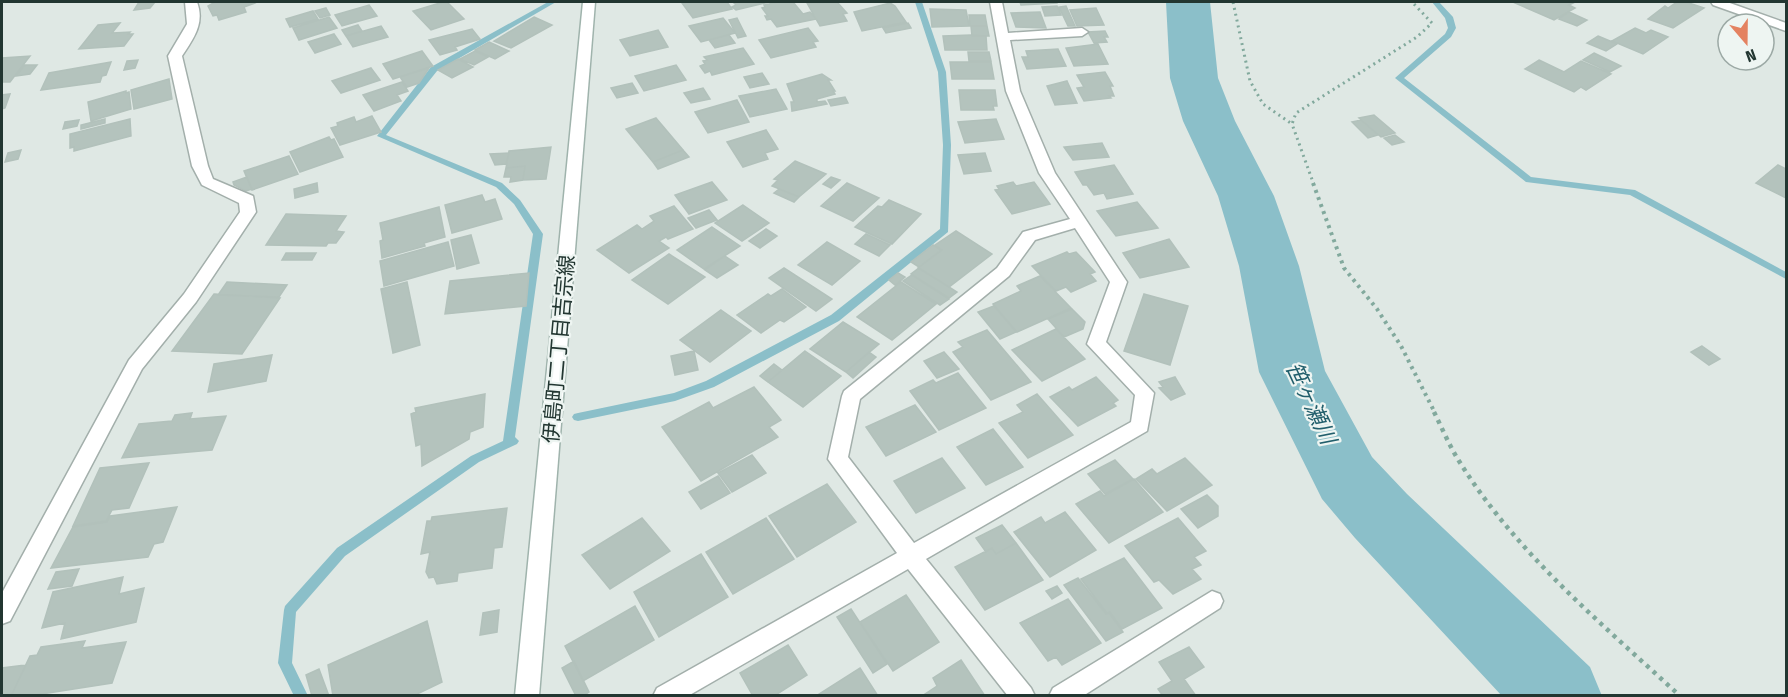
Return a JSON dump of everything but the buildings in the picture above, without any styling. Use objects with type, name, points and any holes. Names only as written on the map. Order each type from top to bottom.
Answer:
[{"type":"street","points":[[2,614],[135,365],[190,298],[248,212],[247,200],[207,182],[200,166],[175,56],[194,28],[196,12],[191,2]]},
{"type":"street","name":"伊島町二丁目吉宗線","points":[[527,696],[589,2]]},
{"type":"street","points":[[664,696],[1140,426],[1144,393],[1096,344],[1119,282],[1047,173],[1013,91],[996,2]]},
{"type":"street","points":[[1717,2],[1786,27]]},
{"type":"street","points":[[1003,37],[1082,32]]},
{"type":"street","points":[[1023,696],[838,459],[851,396],[1003,272],[1029,236],[1079,222]]},
{"type":"street","points":[[1061,696],[1212,601]]},
{"type":"path","points":[[1233,2],[1250,81],[1263,104],[1292,124],[1344,268],[1377,309],[1401,346],[1458,460],[1497,516],[1557,583],[1680,696]]},
{"type":"path","points":[[1292,124],[1296,113],[1418,37],[1432,23],[1412,2]]},
{"type":"waterway","points":[[508,443],[538,234],[517,202],[499,185],[381,136],[434,69],[552,2]]},
{"type":"waterway","points":[[578,417],[675,397],[710,384],[835,318],[945,230],[947,145],[942,72],[918,2]]},
{"type":"waterway","name":"笹ヶ瀬川","points":[[1188,2],[1194,78],[1209,121],[1246,196],[1269,266],[1292,372],[1347,478],[1381,516],[1560,696]]},
{"type":"waterway","points":[[1435,2],[1449,17],[1452,28],[1448,35],[1399,78],[1529,180],[1632,192],[1786,276]]},
{"type":"waterway","points":[[301,696],[285,663],[290,610],[341,552],[475,459],[513,441]]}]
